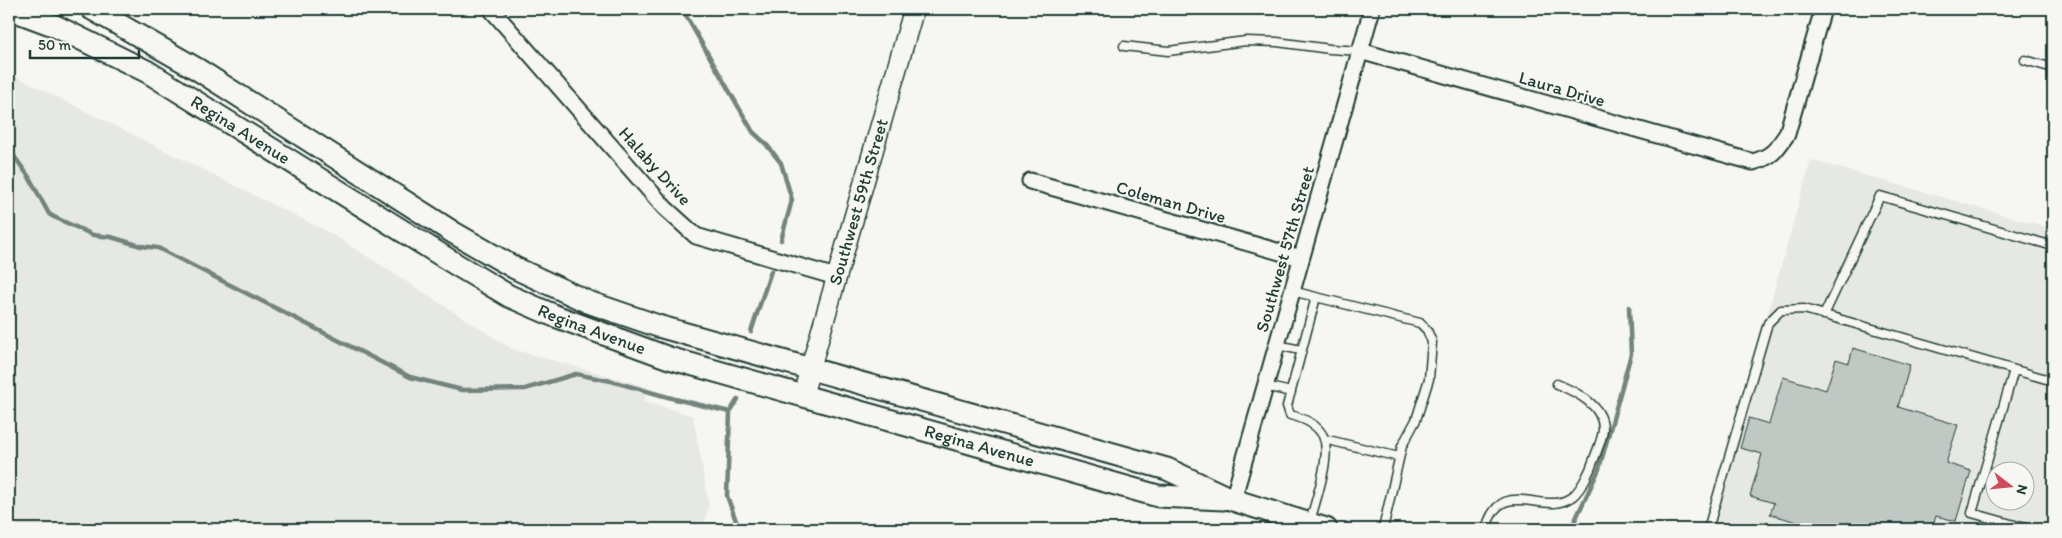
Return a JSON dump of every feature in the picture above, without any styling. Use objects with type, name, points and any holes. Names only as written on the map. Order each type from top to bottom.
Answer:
[{"type":"main road","name":"Regina Avenue","points":[[10,9],[53,25],[148,72],[509,296],[555,316],[668,358],[803,394],[1158,496],[1233,500]]},
{"type":"main road","name":"Regina Avenue","points":[[92,9],[197,69],[454,233],[515,268],[588,302],[632,317],[809,369],[1167,469],[1233,500],[1317,527]]},
{"type":"street","name":"Halaby Drive","points":[[491,9],[665,208],[696,236],[836,277]]},
{"type":"street","name":"Southwest 59th Street","points":[[803,394],[914,9]]},
{"type":"street","name":"Southwest 57th Street","points":[[1233,500],[1372,9]]},
{"type":"street","name":"Laura Drive","points":[[1360,51],[1753,162],[1767,158],[1777,149],[1787,134],[1823,9]]},
{"type":"street","name":"Coleman Drive","points":[[1030,181],[1301,258]]},
{"type":"lane","points":[[1124,46],[1168,51],[1246,41],[1277,42],[1360,51]]},
{"type":"lane","points":[[2025,60],[2053,68]]},
{"type":"lane","points":[[1824,315],[1880,196],[2053,246]]},
{"type":"lane","points":[[1292,291],[1420,323],[1427,330],[1432,342],[1429,379],[1416,420],[1409,431],[1399,457],[1382,529]]},
{"type":"lane","points":[[1316,297],[1287,406],[1290,415],[1304,419],[1316,428],[1324,439],[1323,472],[1317,527]]},
{"type":"lane","points":[[1711,529],[1768,323],[1781,310],[1804,309],[2053,381]]},
{"type":"lane","points":[[1277,345],[1301,350]]},
{"type":"lane","points":[[2014,370],[1972,513],[2029,529]]},
{"type":"lane","points":[[1486,529],[1496,507],[1505,502],[1516,500],[1552,503],[1563,501],[1573,496],[1592,463],[1603,430],[1602,420],[1597,409],[1578,394],[1557,384]]},
{"type":"lane","points":[[1265,386],[1291,392]]},
{"type":"lane","points":[[1324,439],[1399,457]]},
{"type":"shaded area","points":[[9,73],[332,234],[512,349],[648,387],[644,401],[693,416],[709,506],[702,529],[9,529]]},
{"type":"shaded area","points":[[1811,160],[2053,229],[2053,529],[1707,529]]},
{"type":"building","points":[[1853,348],[1910,365],[1898,407],[1958,425],[1946,463],[1971,471],[1956,521],[1936,516],[1932,529],[1820,529],[1770,514],[1774,503],[1750,496],[1762,454],[1740,448],[1749,418],[1769,424],[1783,377],[1826,390],[1836,359],[1849,363]]},
{"type":"waterway","points":[[682,9],[753,132],[766,144],[781,163],[792,200],[781,240]]},
{"type":"waterway","points":[[9,149],[29,177],[49,214],[54,217],[93,235],[111,237],[141,246],[158,248],[410,377],[462,390],[525,389],[576,374],[611,381],[730,412],[727,496],[739,529]]},
{"type":"waterway","points":[[751,332],[771,271]]},
{"type":"waterway","points":[[1571,529],[1599,469],[1631,354],[1629,307]]},
{"type":"waterway","points":[[730,412],[738,399]]}]
